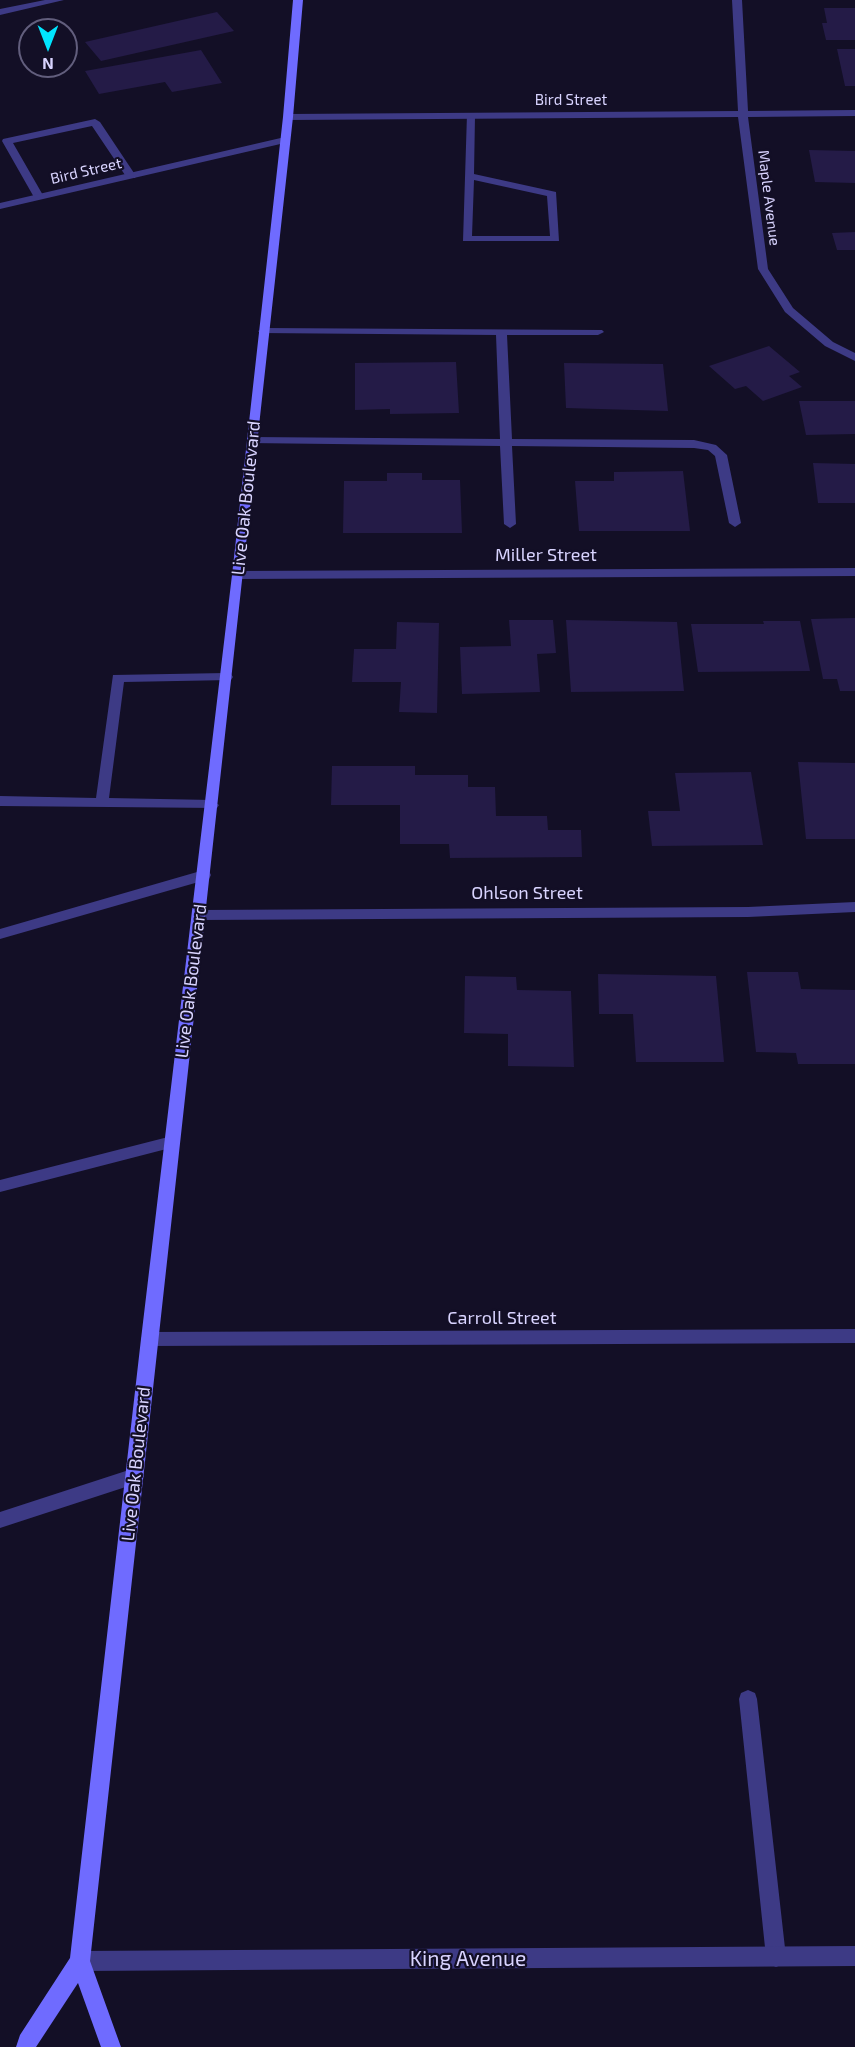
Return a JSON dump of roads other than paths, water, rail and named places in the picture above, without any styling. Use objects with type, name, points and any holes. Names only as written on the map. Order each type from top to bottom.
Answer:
[{"type":"main road","name":"Live Oak Boulevard","points":[[111,2047],[80,1961],[149,1339],[212,806],[288,117],[298,0]]},
{"type":"main road","name":"Live Oak Boulevard","points":[[26,2047],[27,2042],[80,1961]]},
{"type":"street","points":[[0,12],[59,0]]},
{"type":"street","name":"Maple Avenue","points":[[737,0],[743,114],[763,269],[789,310],[829,344],[855,358]]},
{"type":"street","name":"Bird Street","points":[[288,117],[855,113]]},
{"type":"street","points":[[470,116],[467,239],[555,239],[552,194],[470,176]]},
{"type":"street","points":[[39,197],[7,141],[95,122],[131,176]]},
{"type":"street","name":"Bird Street","points":[[0,206],[285,140]]},
{"type":"street","points":[[264,331],[598,332]]},
{"type":"street","points":[[501,332],[510,524]]},
{"type":"street","points":[[252,441],[694,444],[712,447],[721,455],[735,523]]},
{"type":"street","name":"Miller Street","points":[[237,575],[855,572]]},
{"type":"street","points":[[102,803],[118,678],[226,677]]},
{"type":"street","points":[[0,801],[212,806]]},
{"type":"street","points":[[0,934],[204,875]]},
{"type":"street","name":"Ohlson Street","points":[[199,915],[748,912],[855,907]]},
{"type":"street","points":[[0,1186],[172,1142]]},
{"type":"street","name":"Carroll Street","points":[[149,1339],[855,1336]]},
{"type":"street","points":[[0,1520],[135,1476]]},
{"type":"street","points":[[748,1699],[776,1957]]},
{"type":"street","name":"King Avenue","points":[[80,1961],[855,1956]]}]
